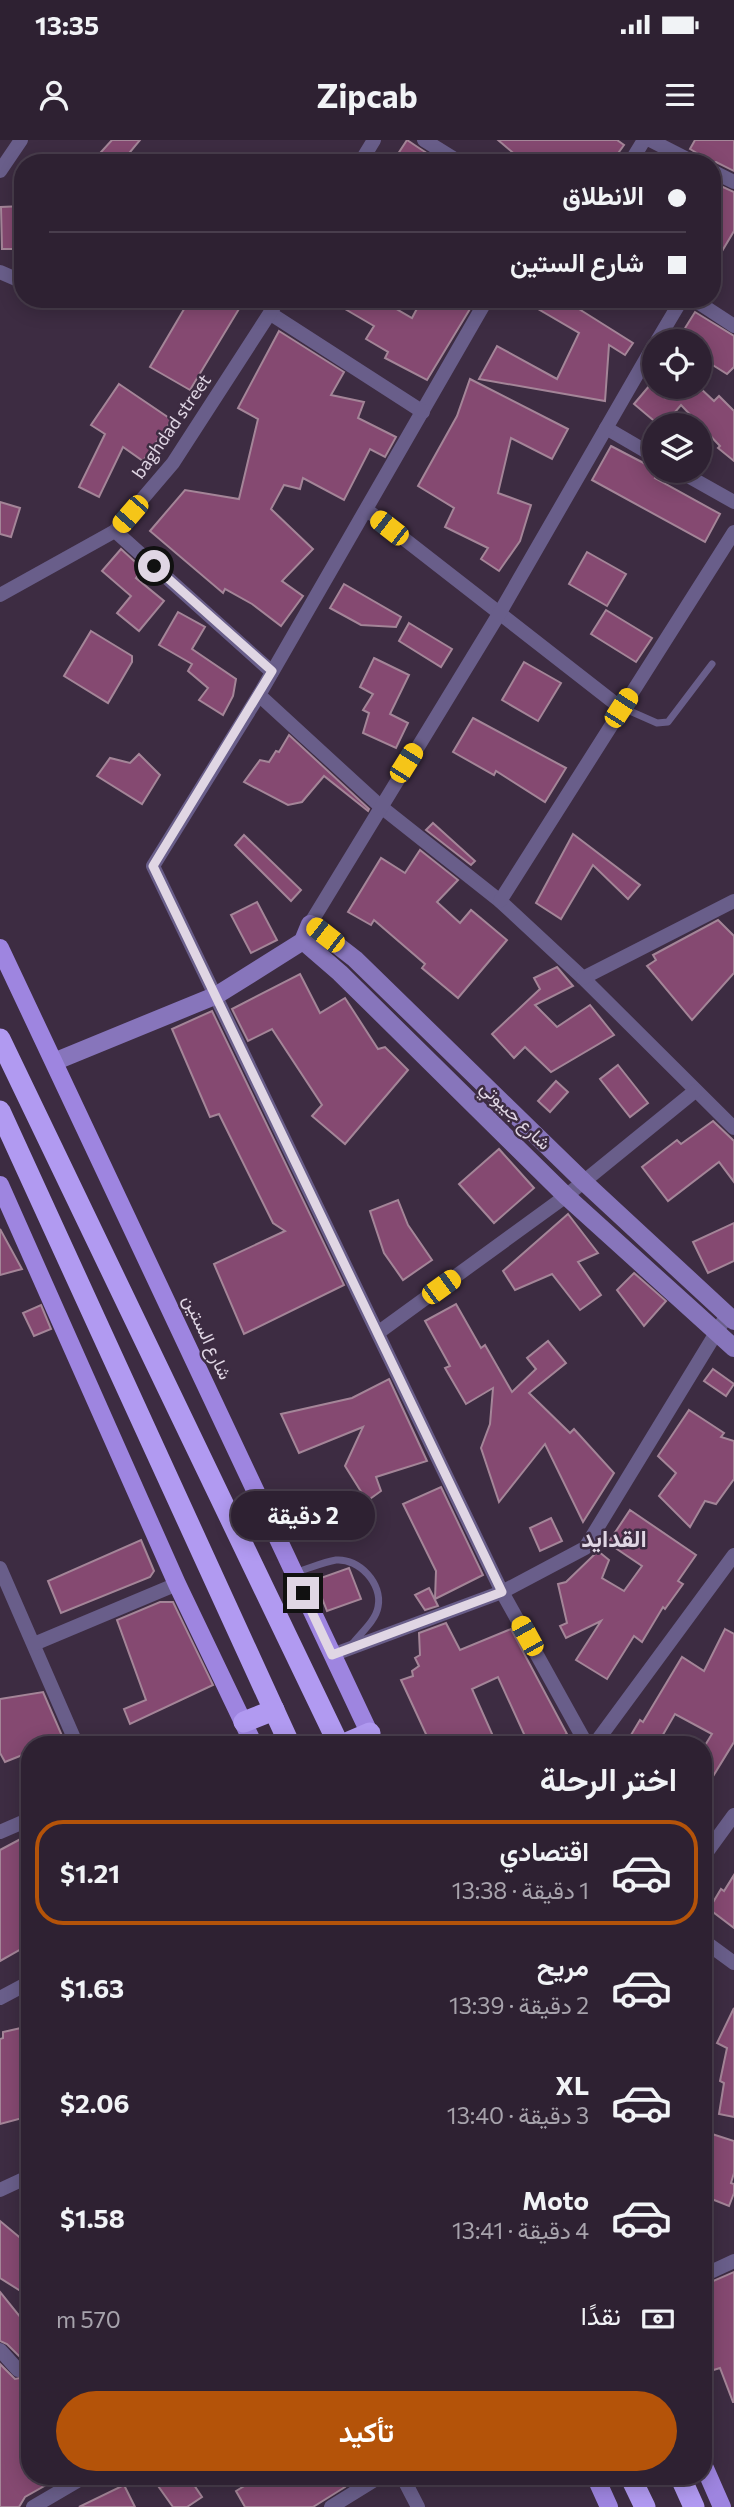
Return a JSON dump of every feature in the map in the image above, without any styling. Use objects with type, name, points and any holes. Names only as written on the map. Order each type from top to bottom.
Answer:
[{"type":"highway","points":[[0,1039],[336,1736]]},
{"type":"highway","points":[[0,1111],[286,1736]]},
{"type":"highway","points":[[244,1722],[274,1710]]},
{"type":"highway","points":[[634,2485],[645,2507]]},
{"type":"highway","points":[[684,2485],[694,2507]]},
{"type":"main road","name":"شارع الستين","points":[[0,948],[56,1061],[293,1573],[340,1652],[372,1736]]},
{"type":"main road","points":[[0,1185],[177,1584],[250,1736]]},
{"type":"main road","points":[[712,2484],[722,2507]]},
{"type":"main road","points":[[598,2485],[609,2507]]},
{"type":"street","points":[[0,171],[21,140]]},
{"type":"street","points":[[424,140],[447,154]]},
{"type":"street","points":[[650,140],[677,154]]},
{"type":"street","name":"baghdad street","points":[[0,595],[115,531],[173,463],[274,308]]},
{"type":"street","points":[[482,308],[259,695],[153,866],[502,1592],[582,1736]]},
{"type":"street","points":[[664,329],[677,308]]},
{"type":"street","points":[[707,308],[734,326]]},
{"type":"street","points":[[271,314],[423,412]]},
{"type":"street","points":[[56,1061],[217,995],[303,942],[310,924],[499,614],[642,367]]},
{"type":"street","points":[[606,428],[642,449]]},
{"type":"street","points":[[701,483],[734,502]]},
{"type":"street","points":[[367,510],[621,708]]},
{"type":"street","points":[[115,531],[272,671]]},
{"type":"street","points":[[500,901],[734,532]]},
{"type":"street","points":[[259,695],[380,806],[500,901],[583,978],[734,1128]]},
{"type":"street","points":[[583,978],[731,907]]},
{"type":"street","name":"شارع جيبوتي","points":[[310,924],[355,959],[584,1182],[730,1318]]},
{"type":"street","name":"شارع جيبوتي","points":[[303,942],[340,973],[566,1196],[734,1348]]},
{"type":"street","points":[[379,1332],[566,1196],[695,1091]]},
{"type":"street","points":[[340,1652],[502,1592],[584,1548],[715,1331],[730,1318]]},
{"type":"street","points":[[601,1736],[734,1555]]},
{"type":"street","points":[[0,1568],[73,1736]]},
{"type":"street","points":[[34,1644],[177,1584]]},
{"type":"street","points":[[712,1846],[732,1821]]},
{"type":"street","points":[[0,1832],[21,1823]]},
{"type":"street","points":[[712,1947],[734,1963]]},
{"type":"street","points":[[0,1998],[21,1987]]},
{"type":"street","points":[[0,2190],[21,2180]]},
{"type":"street","points":[[712,2271],[734,2261]]},
{"type":"street","points":[[0,2350],[18,2370],[21,2369]]},
{"type":"street","points":[[33,2507],[71,2485]]},
{"type":"street","points":[[331,2507],[366,2485]]},
{"type":"street","points":[[407,2485],[418,2507]]},
{"type":"lane","points":[[621,708],[657,723],[668,722],[712,664]]},
{"type":"lane","points":[[293,1573],[337,1560],[354,1562],[363,1569],[377,1592],[378,1608],[340,1652]]},
{"type":"building","points":[[112,140],[140,140],[128,154],[99,154]]},
{"type":"building","points":[[407,140],[428,154],[398,154]]},
{"type":"building","points":[[498,140],[617,140],[624,145],[618,154],[514,154]]},
{"type":"building","points":[[695,140],[734,140],[734,171],[721,164],[721,154],[698,154],[690,149]]},
{"type":"building","points":[[721,186],[734,192],[734,231],[721,253]]},
{"type":"building","points":[[14,206],[14,249],[2,249],[1,207]]},
{"type":"building","points":[[185,308],[240,308],[190,390],[150,367]]},
{"type":"building","points":[[343,308],[395,308],[412,318],[417,308],[471,308],[427,380],[385,358],[388,352],[366,339],[374,326]]},
{"type":"building","points":[[536,308],[577,308],[633,343],[625,355],[609,345],[605,401],[479,379],[497,346],[557,379],[579,333]]},
{"type":"building","points":[[695,312],[734,336],[734,367],[727,374],[712,365],[712,329],[684,329]]},
{"type":"building","points":[[279,331],[344,372],[331,395],[364,402],[358,418],[396,437],[385,457],[370,449],[344,500],[303,478],[300,489],[284,485],[271,509],[313,549],[282,581],[303,596],[281,626],[252,604],[225,589],[223,593],[150,531],[185,490],[239,499],[258,419],[238,408]]},
{"type":"building","points":[[470,379],[568,429],[552,459],[511,438],[498,493],[531,505],[520,541],[499,571],[481,559],[488,548],[445,527],[454,508],[418,486],[457,416]]},
{"type":"building","points":[[119,384],[172,420],[143,461],[123,447],[99,497],[79,487],[105,434],[91,425]]},
{"type":"building","points":[[642,394],[642,399],[714,401],[719,396],[734,411],[734,461],[718,448],[720,446],[712,438],[712,413],[689,413],[681,405],[674,413],[645,413],[634,404]]},
{"type":"building","points":[[611,446],[642,462],[642,483],[664,483],[720,514],[705,542],[592,480]]},
{"type":"building","points":[[0,502],[20,508],[11,537],[0,534]]},
{"type":"building","points":[[121,549],[143,569],[136,578],[164,601],[139,631],[117,613],[131,596],[102,571]]},
{"type":"building","points":[[587,552],[626,574],[607,606],[569,584]]},
{"type":"building","points":[[344,584],[401,617],[396,627],[361,625],[330,608]]},
{"type":"building","points":[[606,610],[652,638],[636,662],[591,634]]},
{"type":"building","points":[[178,612],[205,627],[192,649],[236,679],[233,696],[223,715],[199,700],[208,688],[188,671],[192,664],[159,645]]},
{"type":"building","points":[[409,623],[452,649],[441,667],[399,641]]},
{"type":"building","points":[[91,631],[132,656],[132,662],[108,703],[64,676]]},
{"type":"building","points":[[374,658],[409,675],[390,714],[408,723],[396,748],[363,733],[369,713],[363,710],[373,694],[360,687]]},
{"type":"building","points":[[524,662],[561,683],[538,721],[502,700]]},
{"type":"building","points":[[473,718],[566,768],[545,802],[496,771],[494,775],[453,752]]},
{"type":"building","points":[[289,735],[369,809],[368,811],[324,776],[302,802],[288,805],[244,782],[260,760],[269,762],[276,751],[279,752]]},
{"type":"building","points":[[139,754],[160,775],[142,804],[97,776],[110,758],[130,763]]},
{"type":"building","points":[[433,823],[475,861],[471,865],[426,830]]},
{"type":"building","points":[[573,834],[640,885],[628,899],[593,865],[561,919],[536,903]]},
{"type":"building","points":[[244,835],[301,890],[291,901],[235,845]]},
{"type":"building","points":[[420,850],[458,880],[437,902],[460,923],[471,910],[507,940],[458,998],[422,968],[425,964],[374,920],[371,925],[348,912],[381,858],[405,873]]},
{"type":"building","points":[[257,902],[277,940],[251,953],[231,915]]},
{"type":"building","points":[[718,920],[734,936],[734,973],[692,1020],[647,966],[656,960],[653,955]]},
{"type":"building","points":[[557,967],[573,986],[535,1005],[557,1027],[590,1005],[614,1035],[551,1072],[525,1047],[514,1058],[492,1034],[540,989],[534,978]]},
{"type":"building","points":[[300,974],[320,1013],[345,998],[378,1049],[385,1047],[408,1070],[345,1144],[312,1116],[322,1105],[272,1029],[248,1041],[232,1009]]},
{"type":"building","points":[[212,1011],[344,1285],[244,1334],[214,1264],[285,1231],[273,1223],[219,1114],[210,1117],[172,1029]]},
{"type":"building","points":[[618,1065],[648,1103],[630,1117],[600,1079]]},
{"type":"building","points":[[556,1081],[568,1092],[550,1112],[538,1101]]},
{"type":"building","points":[[713,1121],[734,1141],[734,1182],[719,1162],[668,1201],[642,1167],[677,1140],[681,1144]]},
{"type":"building","points":[[499,1149],[534,1188],[494,1223],[459,1184]]},
{"type":"building","points":[[398,1200],[408,1225],[432,1260],[403,1280],[384,1253],[370,1211]]},
{"type":"building","points":[[568,1214],[598,1253],[578,1262],[601,1295],[580,1310],[552,1274],[515,1290],[503,1271]]},
{"type":"building","points":[[734,1223],[734,1261],[708,1273],[693,1242]]},
{"type":"building","points":[[0,1229],[22,1269],[0,1275]]},
{"type":"building","points":[[634,1273],[666,1301],[644,1326],[617,1290]]},
{"type":"building","points":[[456,1304],[481,1348],[485,1345],[512,1392],[536,1369],[527,1358],[548,1341],[566,1363],[529,1393],[570,1433],[574,1429],[614,1473],[583,1522],[545,1444],[499,1502],[481,1448],[490,1424],[493,1388],[466,1404],[445,1368],[450,1366],[425,1321]]},
{"type":"building","points":[[41,1305],[51,1329],[34,1336],[23,1313]]},
{"type":"building","points":[[713,1369],[734,1384],[726,1396],[704,1381]]},
{"type":"building","points":[[389,1379],[427,1461],[376,1477],[381,1491],[367,1501],[345,1466],[363,1427],[299,1453],[281,1414],[352,1398]]},
{"type":"building","points":[[689,1410],[724,1433],[721,1437],[734,1441],[734,1479],[716,1504],[705,1501],[690,1527],[659,1496],[676,1473],[658,1456]]},
{"type":"building","points":[[441,1487],[483,1575],[435,1599],[436,1571],[403,1504]]},
{"type":"building","points":[[630,1510],[696,1555],[678,1581],[683,1584],[665,1609],[663,1607],[642,1642],[634,1636],[607,1679],[576,1660],[601,1621],[566,1638],[560,1626],[567,1623],[558,1584],[566,1582],[598,1551],[609,1560],[602,1578],[624,1591],[642,1566],[608,1543]]},
{"type":"building","points":[[551,1518],[562,1541],[540,1551],[530,1528]]},
{"type":"building","points":[[141,1540],[154,1571],[150,1577],[61,1613],[48,1581]]},
{"type":"building","points":[[349,1568],[361,1599],[327,1611],[315,1580]]},
{"type":"building","points":[[429,1588],[438,1606],[425,1610],[415,1595]]},
{"type":"building","points":[[160,1602],[173,1602],[213,1685],[130,1724],[124,1709],[146,1700],[117,1620]]},
{"type":"building","points":[[446,1623],[460,1650],[511,1629],[567,1734],[525,1736],[498,1677],[472,1689],[493,1736],[427,1736],[401,1680],[413,1676],[412,1671],[419,1666],[415,1658],[420,1655],[419,1633]]},
{"type":"building","points":[[725,1629],[734,1634],[734,1742],[712,1778],[712,1734],[675,1714],[662,1736],[630,1736],[640,1720],[643,1722],[682,1657],[704,1671]]},
{"type":"building","points":[[43,1692],[62,1736],[21,1736],[21,1756],[5,1762],[0,1753],[0,1699]]},
{"type":"building","points":[[21,1839],[21,1949],[0,1961],[0,1850]]},
{"type":"building","points":[[734,1875],[734,1928],[712,1911],[712,1904],[721,1889],[724,1891]]},
{"type":"building","points":[[734,2008],[734,2117],[719,2114],[724,2083],[720,2081],[727,2048],[717,2043]]},
{"type":"building","points":[[21,2028],[21,2118],[0,2124],[0,2039],[3,2038],[3,2032]]},
{"type":"building","points":[[712,2134],[734,2141],[734,2173],[731,2183],[734,2184],[734,2193],[729,2206],[712,2199]]},
{"type":"building","points":[[0,2221],[21,2238],[21,2291],[0,2278]]},
{"type":"building","points":[[734,2272],[734,2402],[720,2368],[712,2370],[712,2282]]},
{"type":"building","points":[[0,2292],[21,2318],[21,2358],[0,2341]]},
{"type":"building","points":[[0,2364],[15,2379],[21,2378],[21,2485],[46,2485],[25,2497],[19,2507],[0,2507]]},
{"type":"building","points":[[124,2485],[135,2507],[79,2507]]},
{"type":"building","points":[[157,2485],[194,2485],[202,2497],[187,2507],[173,2507]]},
{"type":"building","points":[[246,2485],[345,2487],[313,2507],[245,2507],[236,2491]]},
{"type":"district","name":"القدايد","points":[[614,1537]]},
{"type":"route","points":[[154,566],[272,671],[153,866],[502,1592],[332,1655],[303,1593]]}]
